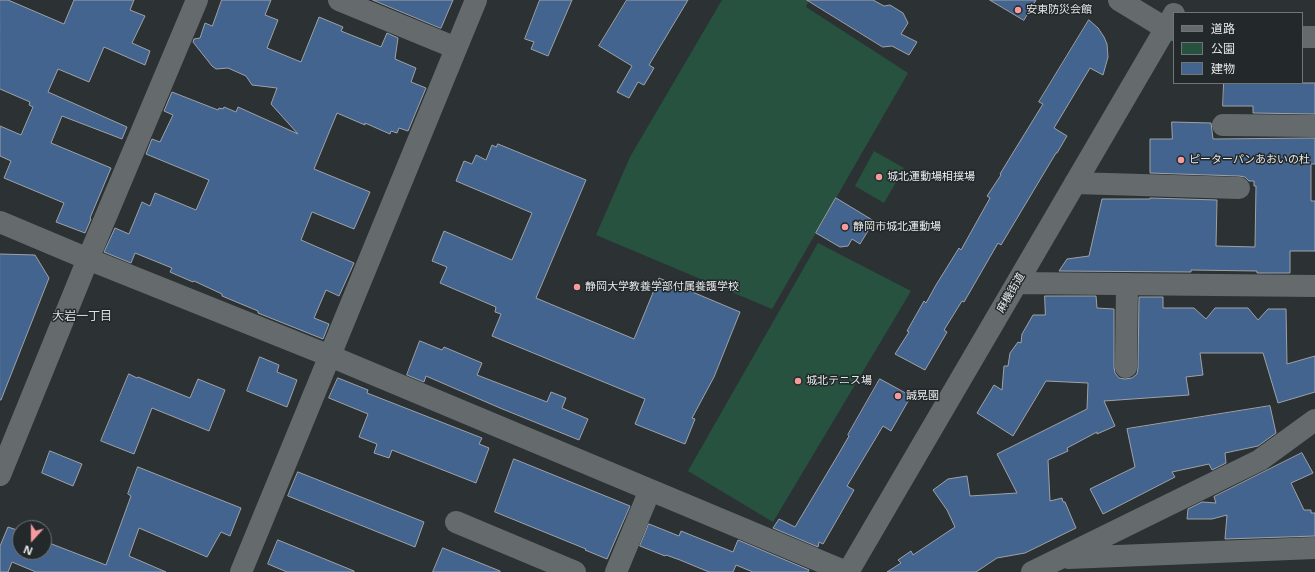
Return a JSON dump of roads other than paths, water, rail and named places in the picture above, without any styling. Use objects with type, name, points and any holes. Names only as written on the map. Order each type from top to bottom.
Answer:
[{"type":"street","points":[[0,475],[88,259],[197,0]]},
{"type":"street","points":[[339,0],[456,48]]},
{"type":"street","points":[[241,572],[476,0]]},
{"type":"street","points":[[1119,0],[1172,21]]},
{"type":"street","name":"麻機街道","points":[[1176,12],[1182,0]]},
{"type":"street","name":"麻機街道","points":[[853,569],[1016,283],[1172,21]]},
{"type":"street","points":[[1303,37],[1315,37]]},
{"type":"street","points":[[1223,125],[1315,126]]},
{"type":"street","points":[[1075,183],[1239,188]]},
{"type":"street","points":[[0,222],[330,356],[650,490],[853,569]]},
{"type":"street","points":[[1016,283],[1315,286]]},
{"type":"street","points":[[1126,367],[1127,284]]},
{"type":"street","points":[[1032,572],[1260,460],[1315,420]]},
{"type":"street","points":[[616,572],[650,490]]},
{"type":"street","points":[[456,522],[576,572]]},
{"type":"street","points":[[1059,559],[1315,548]]},
{"type":"place","name":"安東防災会館","points":[[1018,10]]},
{"type":"place","name":"ピーターパンあおいの杜","points":[[1181,160]]},
{"type":"place","name":"城北運動場相撲場","points":[[879,177]]},
{"type":"place","name":"静岡市城北運動場","points":[[845,227]]},
{"type":"place","name":"静岡大学教養学部付属養護学校","points":[[577,287]]},
{"type":"place","name":"城北テニス場","points":[[798,381]]},
{"type":"place","name":"誠晃園","points":[[898,396]]},
{"type":"district","name":"大岩一丁目","points":[[82,317]]}]
